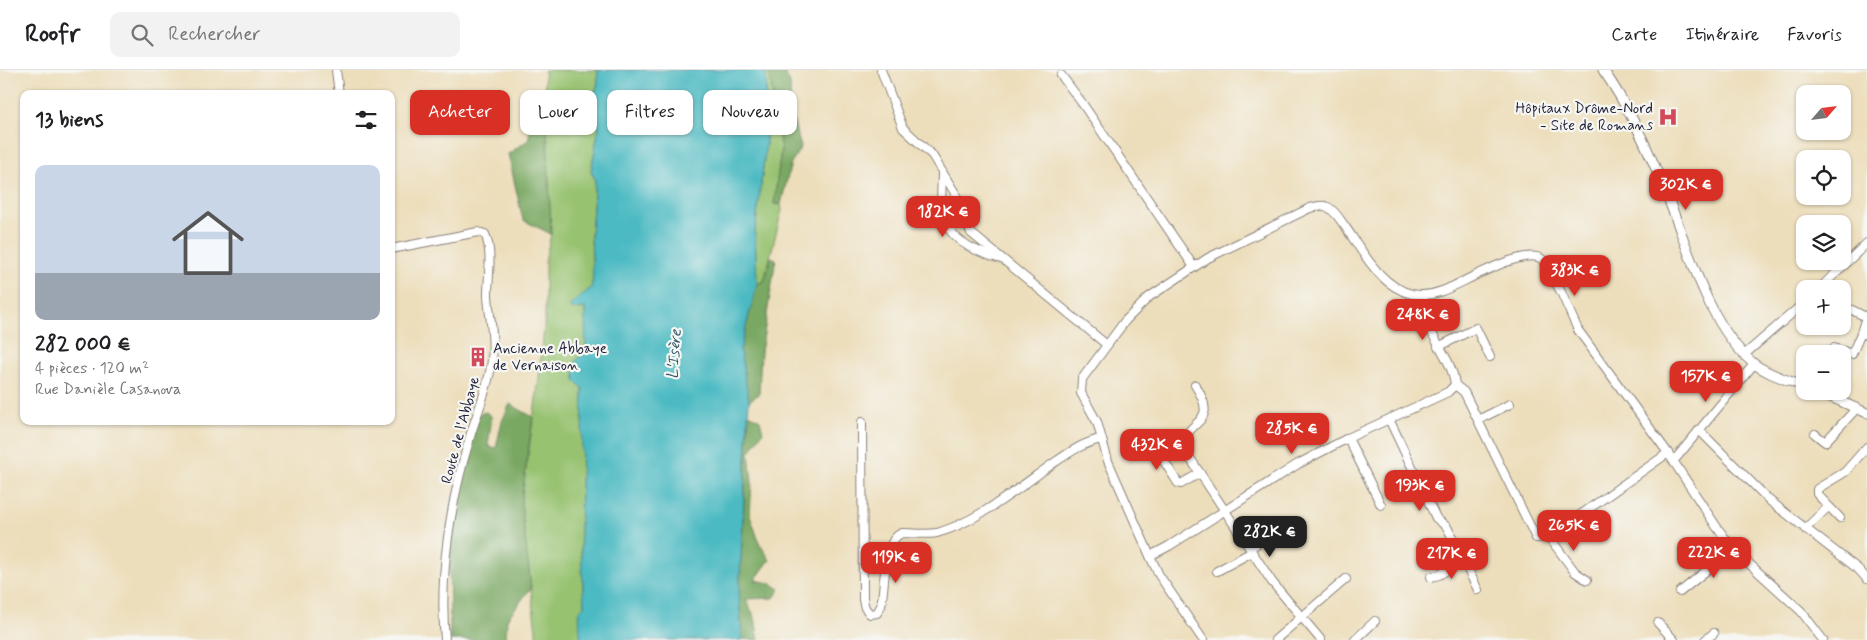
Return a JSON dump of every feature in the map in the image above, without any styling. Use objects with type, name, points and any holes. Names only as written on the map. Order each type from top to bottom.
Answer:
[{"type":"street","points":[[336,70],[338,90]]},
{"type":"street","points":[[881,70],[903,128],[932,155],[955,193],[971,233],[1107,344]]},
{"type":"street","points":[[1602,70],[1625,105],[1654,164],[1715,314],[1730,338],[1754,364],[1796,382]]},
{"type":"street","points":[[1061,74],[1194,267]]},
{"type":"street","points":[[942,172],[941,200],[944,222],[960,242],[1005,260]]},
{"type":"street","points":[[1203,640],[1160,575],[1150,556],[1108,461],[1097,422],[1081,393],[1082,379],[1125,321],[1149,297],[1194,267],[1310,208],[1326,206],[1339,218],[1382,277],[1398,289],[1424,296],[1442,292],[1487,269],[1527,257],[1538,256],[1546,265],[1578,330],[1670,457],[1733,549],[1801,611],[1823,640]]},
{"type":"street","name":"Route de l'Abbaye","points":[[395,248],[478,232],[485,234],[489,244],[488,296],[493,351],[492,362],[488,381],[469,438],[459,479],[448,541],[444,596],[445,640]]},
{"type":"street","points":[[1828,280],[1867,243]]},
{"type":"street","points":[[1424,296],[1423,302],[1427,323],[1453,373],[1455,385],[1464,392],[1536,538],[1549,537],[1670,457],[1677,457],[1754,364]]},
{"type":"street","points":[[1851,309],[1866,315],[1864,334],[1851,354]]},
{"type":"street","points":[[1744,355],[1796,310]]},
{"type":"street","points":[[1438,347],[1476,328],[1490,357]]},
{"type":"street","points":[[1195,385],[1206,405],[1201,420],[1187,434],[1183,442],[1184,449],[1272,582],[1321,640]]},
{"type":"street","points":[[1150,556],[1284,472],[1348,438],[1448,392],[1455,385]]},
{"type":"street","points":[[1838,400],[1867,413]]},
{"type":"street","points":[[1478,420],[1510,404]]},
{"type":"street","points":[[1815,434],[1825,442],[1857,408]]},
{"type":"street","points":[[1389,419],[1436,518],[1447,527],[1478,590]]},
{"type":"street","points":[[862,422],[863,600],[865,608],[870,614],[877,612],[881,606],[890,546],[898,534],[930,534],[952,527],[987,510],[1072,451],[1090,441],[1101,438]]},
{"type":"street","points":[[1699,430],[1770,501],[1858,569],[1867,579]]},
{"type":"street","points":[[1348,438],[1381,505]]},
{"type":"street","points":[[1183,442],[1176,442],[1163,451],[1162,458],[1178,483],[1181,484],[1200,472]]},
{"type":"street","points":[[1840,518],[1817,494],[1816,489],[1845,472],[1867,447]]},
{"type":"street","points":[[1805,529],[1828,507]]},
{"type":"street","points":[[1217,572],[1282,529]]},
{"type":"street","points":[[1549,537],[1575,572],[1587,580]]},
{"type":"street","points":[[1680,592],[1733,549]]},
{"type":"street","points":[[1431,577],[1439,575],[1464,560]]},
{"type":"street","points":[[1275,640],[1346,579]]},
{"type":"street","points":[[1356,640],[1375,621]]},
{"type":"street","points":[[1658,623],[1674,640]]},
{"type":"street","points":[[1706,640],[1714,633]]},
{"type":"green space","points":[[544,70],[598,70],[596,90],[545,90]]},
{"type":"green space","points":[[766,70],[769,70],[772,90],[766,90]]},
{"type":"green space","points":[[769,70],[783,70],[790,83],[790,90],[772,90]]},
{"type":"green space","points":[[597,118],[599,127],[591,171],[595,179],[591,235],[593,278],[591,288],[570,305],[571,309],[585,307],[586,354],[580,530],[584,606],[580,636],[584,640],[537,640],[521,503],[539,378],[545,318],[545,261],[551,234],[547,135],[597,135]]},
{"type":"green space","points":[[797,133],[801,147],[791,163],[781,204],[774,204],[781,150],[779,135],[797,135]]},
{"type":"green space","points":[[529,135],[547,135],[551,234],[523,220],[508,154],[528,140]]},
{"type":"green space","points":[[766,135],[779,135],[781,150],[774,204],[781,204],[782,210],[764,281],[757,284],[755,232]]},
{"type":"green space","points":[[771,257],[776,259],[761,352],[759,394],[749,401],[740,350],[757,284],[764,281]]},
{"type":"green space","points":[[510,404],[533,417],[521,503],[531,588],[507,619],[506,640],[450,640],[449,543],[473,425],[478,414],[486,412],[492,417],[488,446],[496,448],[502,421]]},
{"type":"green space","points":[[749,414],[760,420],[763,432],[749,453],[752,482],[750,515],[759,542],[770,560],[755,580],[770,583],[780,589],[774,598],[746,599],[755,618],[759,640],[742,639],[739,595]]},
{"type":"water","name":"L'Isère","points":[[598,70],[766,70],[766,90],[703,90],[703,135],[766,135],[755,232],[757,284],[740,350],[749,401],[739,595],[742,640],[584,640],[580,636],[579,611],[584,606],[580,530],[583,388],[575,381],[574,364],[579,357],[586,354],[585,308],[571,309],[570,305],[591,288],[593,278],[591,235],[595,179],[591,171],[599,127],[596,90]]},
{"type":"place","name":"Hôpitaux Drôme-Nord - Site de Romans","points":[[1668,117]]},
{"type":"place","name":"Ancienne Abbaye de Vernaison","points":[[478,357]]}]
